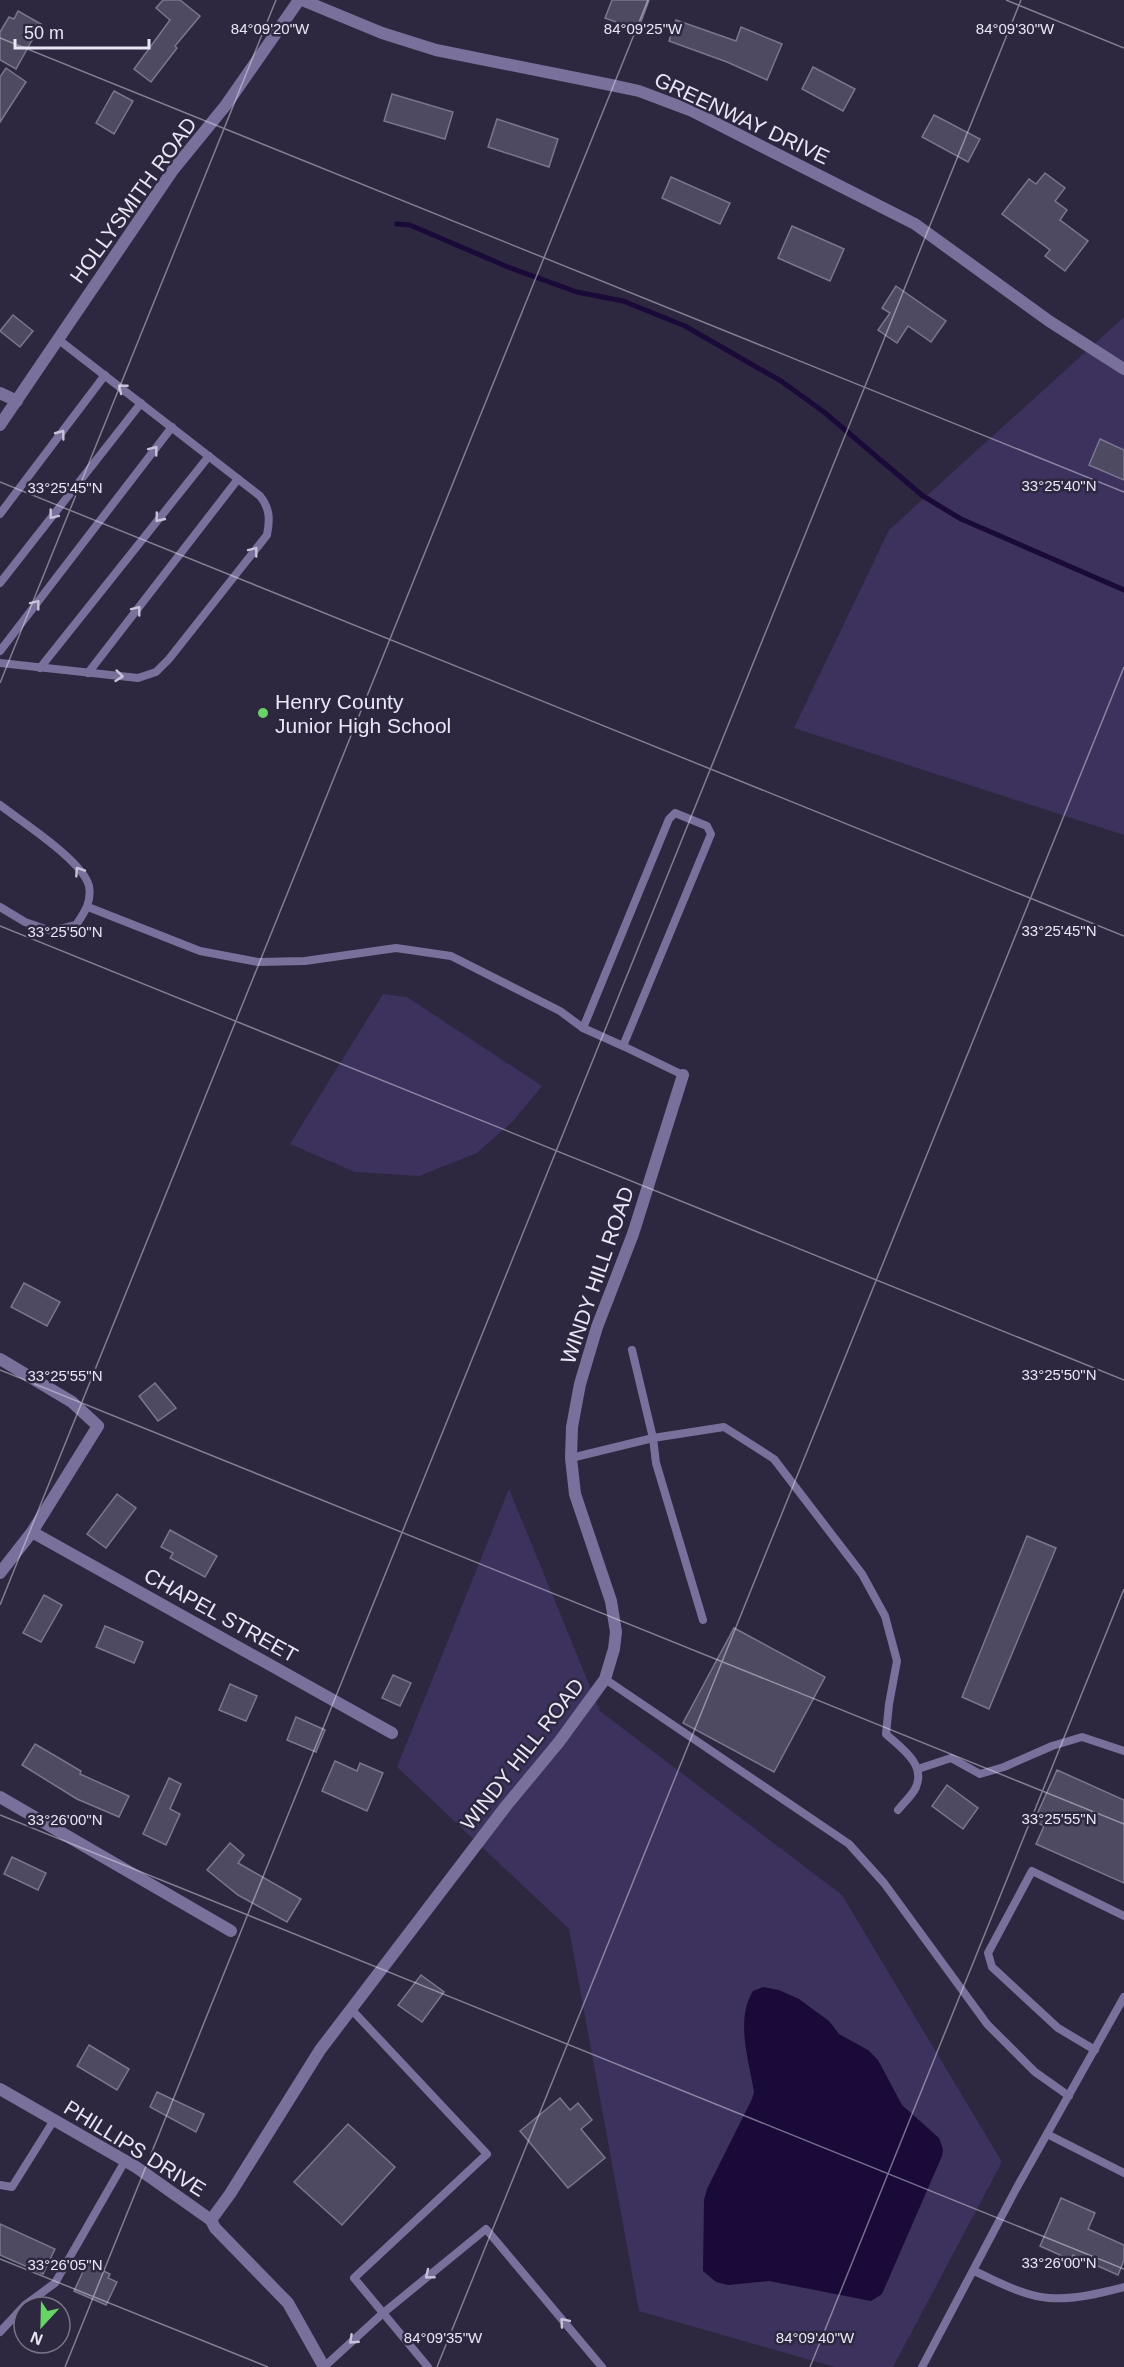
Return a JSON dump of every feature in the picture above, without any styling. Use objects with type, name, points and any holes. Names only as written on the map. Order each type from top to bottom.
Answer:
[{"type":"street","name":"HOLLYSMITH ROAD","points":[[0,425],[173,170],[226,105],[301,0]]},
{"type":"street","name":"GREENWAY DRIVE","points":[[301,0],[382,33],[436,50],[487,58],[639,91],[692,111],[915,224],[1049,321],[1124,369]]},
{"type":"street","points":[[0,393],[17,401]]},
{"type":"street","name":"WINDY HILL ROAD","points":[[211,2220],[230,2194],[320,2050],[506,1806],[559,1742],[604,1679],[614,1649],[616,1632],[610,1601],[575,1494],[571,1458],[572,1427],[580,1384],[597,1327],[633,1234],[683,1075]]},
{"type":"street","points":[[0,1359],[72,1402],[98,1426],[32,1532],[0,1573]]},
{"type":"street","name":"CHAPEL STREET","points":[[32,1532],[392,1733]]},
{"type":"street","points":[[0,1797],[231,1931]]},
{"type":"street","name":"PHILLIPS DRIVE","points":[[2,2094],[54,2120],[124,2161],[211,2220],[215,2228],[288,2303],[324,2367]]},
{"type":"lane","points":[[0,663],[138,678],[147,677],[162,668],[267,535],[269,525],[267,504],[59,340]]},
{"type":"lane","points":[[0,514],[105,375]]},
{"type":"lane","points":[[0,583],[141,403]]},
{"type":"lane","points":[[0,651],[172,427]]},
{"type":"lane","points":[[40,668],[209,456]]},
{"type":"lane","points":[[88,673],[238,479]]},
{"type":"lane","points":[[0,805],[77,865],[89,886],[88,907],[76,925],[51,931],[25,921],[0,907]]},
{"type":"lane","points":[[583,1028],[669,819],[675,813],[707,826],[711,834],[623,1046]]},
{"type":"lane","points":[[88,907],[200,951],[258,962],[305,961],[396,948],[451,956],[560,1011],[583,1028],[683,1075]]},
{"type":"lane","points":[[632,1350],[653,1438],[656,1462],[703,1620]]},
{"type":"lane","points":[[571,1458],[653,1438],[724,1427],[774,1460],[862,1574],[885,1616],[897,1661],[886,1734],[910,1755],[918,1769],[916,1787],[898,1810]]},
{"type":"lane","points":[[604,1679],[849,1844],[884,1883],[987,2024],[1035,2072],[1069,2096]]},
{"type":"lane","points":[[918,1769],[951,1758],[980,1774],[1082,1737],[1124,1751]]},
{"type":"lane","points":[[1095,2050],[1058,2028],[992,1967],[988,1953],[1032,1870],[1124,1916]]},
{"type":"lane","points":[[922,2367],[1047,2134],[1095,2050],[1120,2013],[1124,1997]]},
{"type":"lane","points":[[351,2009],[487,2154],[354,2278],[428,2367]]},
{"type":"lane","points":[[0,2185],[12,2187],[54,2120]]},
{"type":"lane","points":[[1047,2134],[1124,2173]]},
{"type":"lane","points":[[0,2332],[26,2306],[55,2283],[124,2161]]},
{"type":"lane","points":[[324,2367],[382,2314],[486,2229],[602,2367]]},
{"type":"lane","points":[[974,2271],[1016,2290],[1049,2298],[1094,2294],[1124,2287]]},
{"type":"shaded area","points":[[1124,317],[1124,835],[794,728],[889,530]]},
{"type":"shaded area","points":[[383,994],[407,997],[542,1086],[513,1121],[477,1153],[419,1176],[355,1172],[290,1144]]},
{"type":"shaded area","points":[[509,1489],[600,1711],[842,1895],[1002,2162],[893,2367],[835,2367],[639,2311],[569,1929],[397,1767]]},
{"type":"shaded area","points":[[763,1987],[779,1990],[799,1999],[829,2021],[839,2034],[868,2050],[878,2060],[902,2105],[939,2138],[943,2149],[882,2294],[871,2301],[769,2281],[728,2285],[716,2282],[703,2271],[704,2200],[707,2189],[754,2092],[745,2040],[745,2015],[753,1991]]},
{"type":"building","points":[[163,0],[180,0],[200,16],[175,46],[177,48],[151,82],[134,69],[170,20],[156,8]]},
{"type":"building","points":[[612,0],[649,0],[638,30],[605,18]]},
{"type":"building","points":[[18,11],[41,24],[16,69],[0,60],[0,32],[9,17],[14,19]]},
{"type":"building","points":[[676,20],[736,41],[741,27],[782,44],[767,80],[727,62],[669,41]]},
{"type":"building","points":[[813,67],[855,89],[843,111],[802,89]]},
{"type":"building","points":[[6,68],[26,82],[0,122],[0,77]]},
{"type":"building","points":[[114,91],[133,101],[114,134],[96,123]]},
{"type":"building","points":[[392,94],[453,112],[445,139],[384,121]]},
{"type":"building","points":[[934,115],[980,139],[968,162],[922,137]]},
{"type":"building","points":[[497,119],[558,139],[549,167],[488,147]]},
{"type":"building","points":[[1045,173],[1065,188],[1055,201],[1067,210],[1060,220],[1088,241],[1065,271],[1045,256],[1050,250],[1002,214],[1029,179],[1036,184]]},
{"type":"building","points":[[671,177],[730,203],[720,224],[662,198]]},
{"type":"building","points":[[792,226],[844,249],[830,281],[778,258]]},
{"type":"building","points":[[896,286],[946,321],[931,342],[908,326],[897,343],[878,330],[890,313],[882,308]]},
{"type":"building","points":[[13,315],[33,331],[20,347],[0,331]]},
{"type":"building","points":[[1100,439],[1124,450],[1124,480],[1089,465]]},
{"type":"building","points":[[24,1283],[60,1302],[47,1326],[11,1307]]},
{"type":"building","points":[[155,1383],[176,1408],[158,1421],[139,1396]]},
{"type":"building","points":[[117,1494],[136,1508],[106,1548],[87,1534]]},
{"type":"building","points":[[170,1530],[217,1556],[205,1577],[170,1558],[173,1553],[161,1547]]},
{"type":"building","points":[[1027,1536],[1056,1548],[989,1709],[962,1697]]},
{"type":"building","points":[[44,1595],[62,1605],[41,1642],[23,1633]]},
{"type":"building","points":[[105,1626],[143,1642],[134,1663],[96,1647]]},
{"type":"building","points":[[734,1628],[825,1677],[774,1772],[683,1723]]},
{"type":"building","points":[[393,1675],[411,1683],[400,1706],[382,1698]]},
{"type":"building","points":[[230,1684],[257,1696],[246,1721],[219,1710]]},
{"type":"building","points":[[296,1717],[325,1730],[316,1752],[287,1740]]},
{"type":"building","points":[[35,1744],[81,1771],[80,1774],[129,1796],[119,1817],[77,1799],[22,1765]]},
{"type":"building","points":[[335,1761],[357,1771],[360,1763],[383,1773],[367,1811],[322,1791]]},
{"type":"building","points":[[1057,1770],[1124,1800],[1124,1883],[1036,1844],[1044,1826],[1034,1821]]},
{"type":"building","points":[[169,1778],[181,1784],[170,1809],[180,1814],[166,1845],[143,1834]]},
{"type":"building","points":[[947,1785],[978,1808],[963,1829],[932,1806]]},
{"type":"building","points":[[230,1843],[244,1855],[238,1863],[301,1899],[287,1922],[238,1895],[207,1870]]},
{"type":"building","points":[[12,1857],[46,1873],[38,1890],[4,1874]]},
{"type":"building","points":[[421,1975],[444,1992],[422,2022],[398,2005]]},
{"type":"building","points":[[89,2045],[129,2069],[117,2090],[77,2066]]},
{"type":"building","points":[[157,2092],[204,2114],[196,2132],[150,2107]]},
{"type":"building","points":[[560,2098],[570,2110],[578,2103],[592,2120],[581,2129],[605,2158],[568,2188],[520,2131]]},
{"type":"building","points":[[348,2124],[395,2167],[342,2225],[294,2182]]},
{"type":"building","points":[[1061,2198],[1095,2213],[1088,2229],[1124,2245],[1124,2260],[1118,2275],[1073,2255],[1071,2260],[1040,2246]]},
{"type":"building","points":[[0,2224],[55,2249],[43,2274],[0,2255]]},
{"type":"building","points":[[87,2263],[110,2274],[108,2278],[117,2282],[106,2305],[74,2291]]},
{"type":"waterway","points":[[397,224],[410,225],[508,267],[577,292],[623,301],[685,326],[781,381],[824,412],[923,496],[961,519],[1124,590]]},
{"type":"place","name":"Henry County Junior High School","points":[[263,713]]}]
